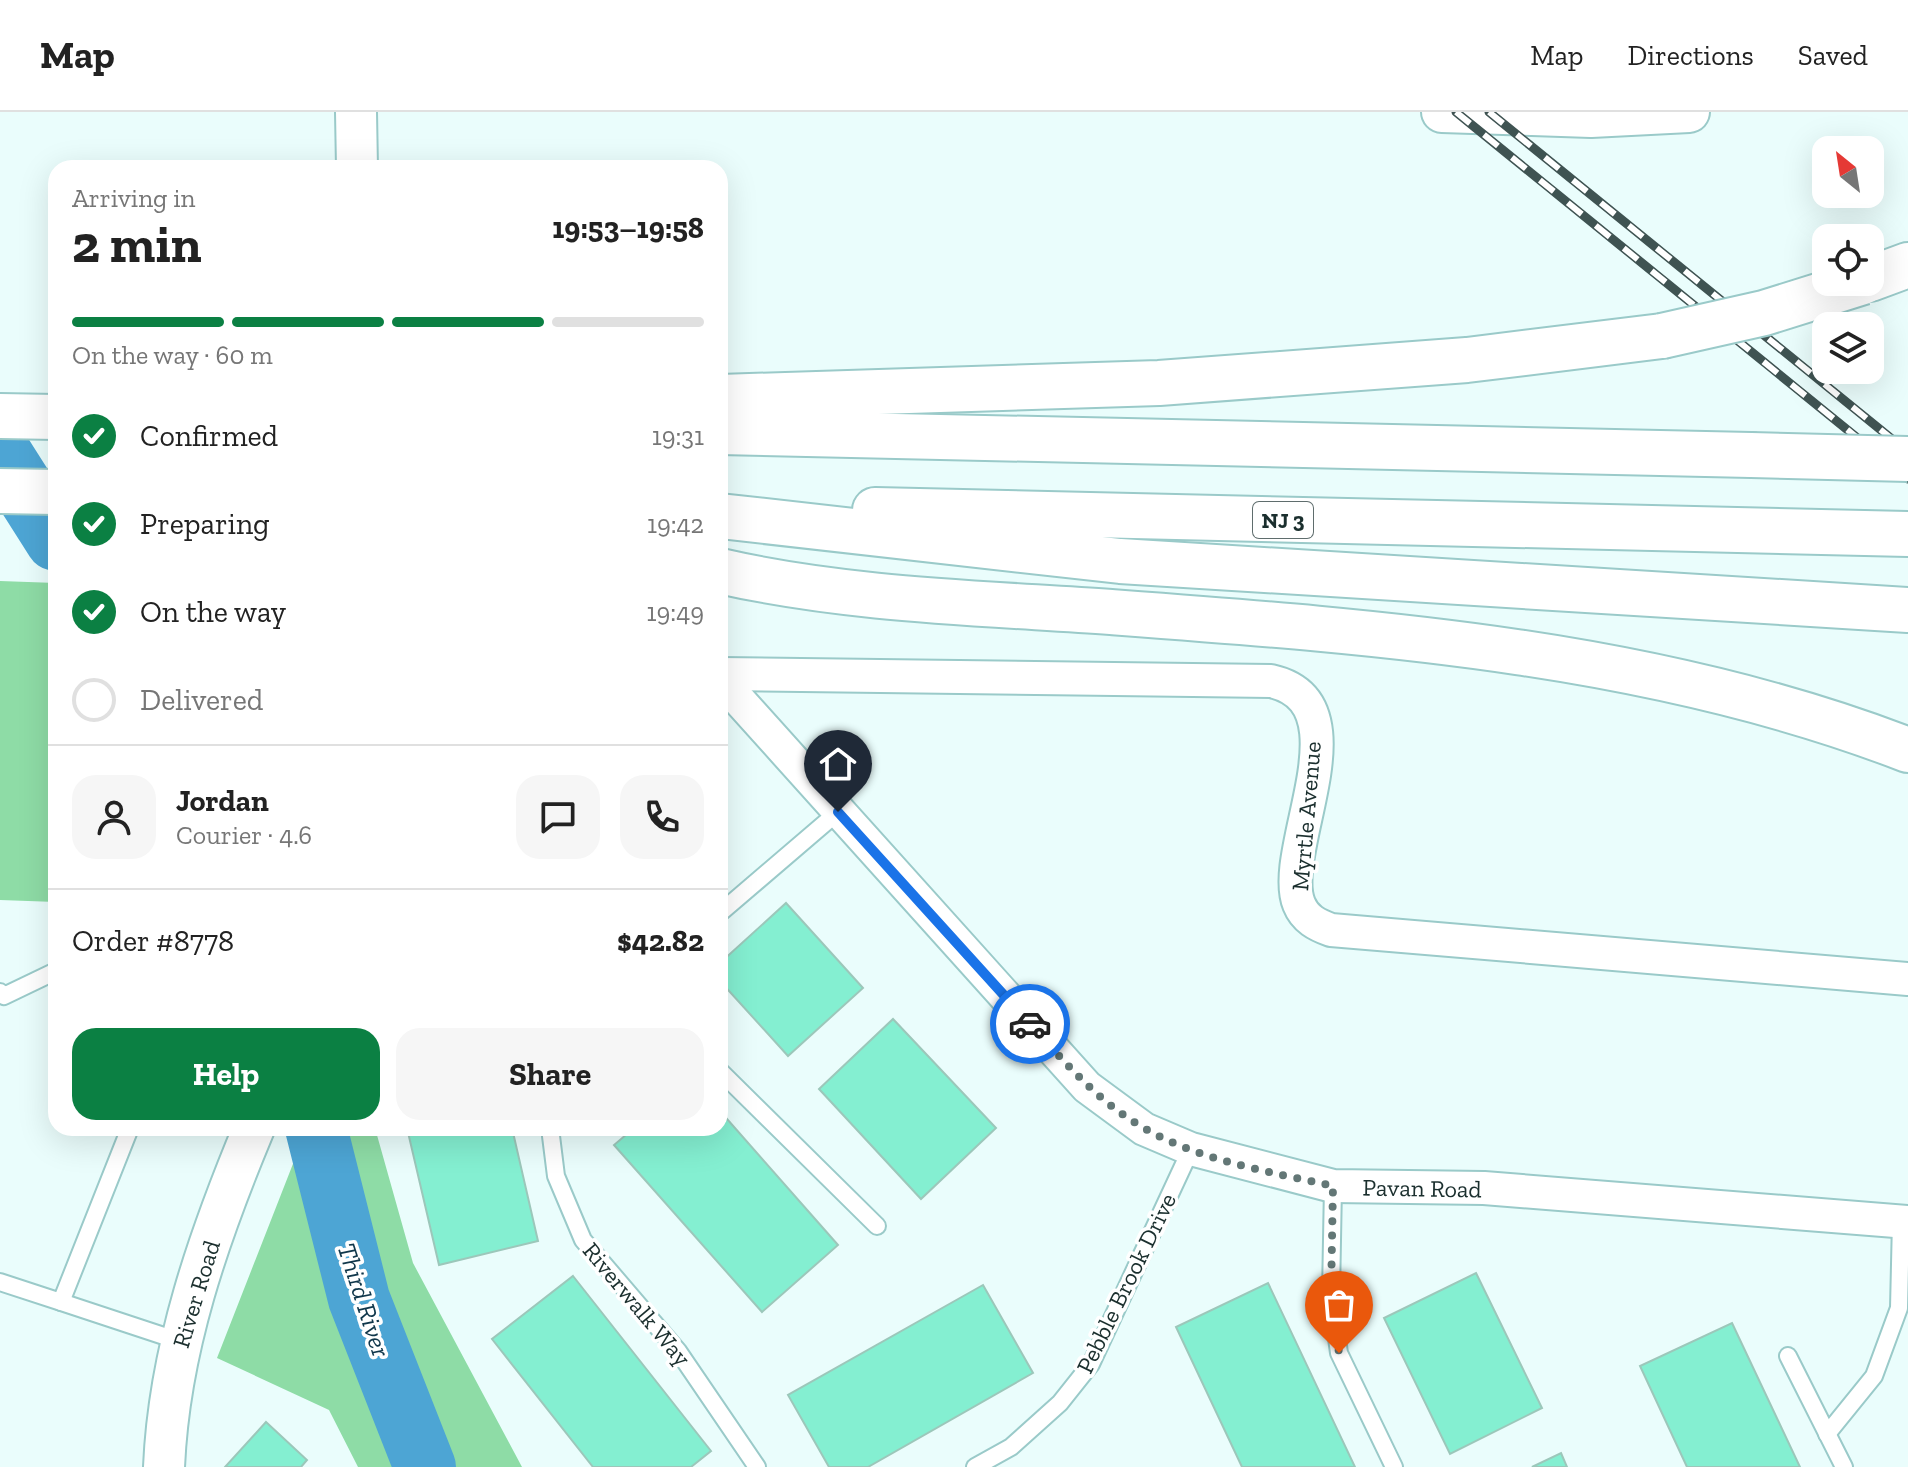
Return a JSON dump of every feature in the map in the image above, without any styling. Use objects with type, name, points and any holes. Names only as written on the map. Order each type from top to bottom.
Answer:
[{"type":"highway","points":[[1884,274],[1908,265]]},
{"type":"highway","points":[[728,397],[1159,383],[1467,360],[1662,336],[1764,313],[1818,296]]},
{"type":"highway","points":[[728,432],[1908,459]]},
{"type":"highway","points":[[0,491],[48,492]]},
{"type":"highway","name":"NJ 3","points":[[728,507],[1908,534]]},
{"type":"highway","points":[[728,517],[1120,561],[1908,610]]},
{"type":"highway","points":[[728,572],[866,594],[1289,625],[1523,653],[1735,697],[1908,750]]},
{"type":"street","points":[[356,112],[357,160]]},
{"type":"street","points":[[1442,112],[1591,117],[1689,112]]},
{"type":"street","name":"Myrtle Avenue","points":[[728,676],[1271,681],[1289,685],[1310,710],[1314,728],[1317,754],[1296,892],[1305,916],[1317,925],[1331,930],[1908,979]]},
{"type":"street","name":"Pavan Road","points":[[728,685],[838,812],[1087,1087],[1144,1129],[1191,1149],[1333,1186],[1484,1188],[1904,1221]]},
{"type":"street","name":"River Road","points":[[164,1467],[166,1421],[179,1341],[252,1136]]},
{"type":"lane","points":[[728,906],[838,812]]},
{"type":"lane","points":[[1,998],[48,975]]},
{"type":"lane","points":[[728,1079],[877,1226]]},
{"type":"lane","points":[[61,1302],[127,1136]]},
{"type":"lane","name":"Riverwalk Way","points":[[551,1136],[556,1176],[583,1240],[678,1351],[757,1467]]},
{"type":"lane","name":"Pebble Brook Drive","points":[[975,1467],[1011,1447],[1060,1403],[1091,1364],[1191,1149]]},
{"type":"lane","points":[[1333,1186],[1331,1294],[1339,1353],[1394,1467]]},
{"type":"lane","points":[[1827,1434],[1874,1376],[1899,1308],[1904,1221]]},
{"type":"lane","points":[[0,1282],[179,1341]]},
{"type":"lane","points":[[1788,1356],[1844,1467]]},
{"type":"green space","points":[[0,581],[48,583],[48,902],[0,900]]},
{"type":"green space","points":[[304,1136],[377,1136],[413,1263],[522,1467],[358,1467],[329,1410],[217,1358]]},
{"type":"building","points":[[786,903],[863,988],[788,1056],[728,990],[728,956]]},
{"type":"building","points":[[893,1019],[996,1128],[921,1199],[819,1089]]},
{"type":"building","points":[[728,1120],[838,1245],[762,1312],[614,1145],[625,1136],[728,1136]]},
{"type":"building","points":[[409,1136],[514,1136],[538,1241],[439,1265]]},
{"type":"building","points":[[1476,1273],[1542,1408],[1450,1454],[1384,1318]]},
{"type":"building","points":[[573,1276],[711,1451],[691,1467],[593,1467],[492,1339]]},
{"type":"building","points":[[1268,1283],[1355,1467],[1242,1467],[1176,1327]]},
{"type":"building","points":[[983,1285],[1033,1373],[868,1467],[829,1467],[788,1395]]},
{"type":"building","points":[[1732,1323],[1800,1467],[1687,1467],[1640,1366]]},
{"type":"building","points":[[266,1422],[307,1460],[301,1467],[225,1467]]},
{"type":"building","points":[[1561,1453],[1567,1467],[1532,1467]]},
{"type":"waterway","name":"Third River","points":[[0,452],[48,527]]},
{"type":"waterway","name":"Third River","points":[[318,1136],[359,1299],[425,1467]]},
{"type":"railway","points":[[1456,112],[1908,479]]},
{"type":"railway","points":[[1489,112],[1908,452]]},
{"type":"way so far","points":[[1030,1024],[1087,1087],[1144,1129],[1191,1149],[1333,1186],[1331,1294],[1339,1353]]},
{"type":"route","points":[[838,812],[1030,1024]]}]
